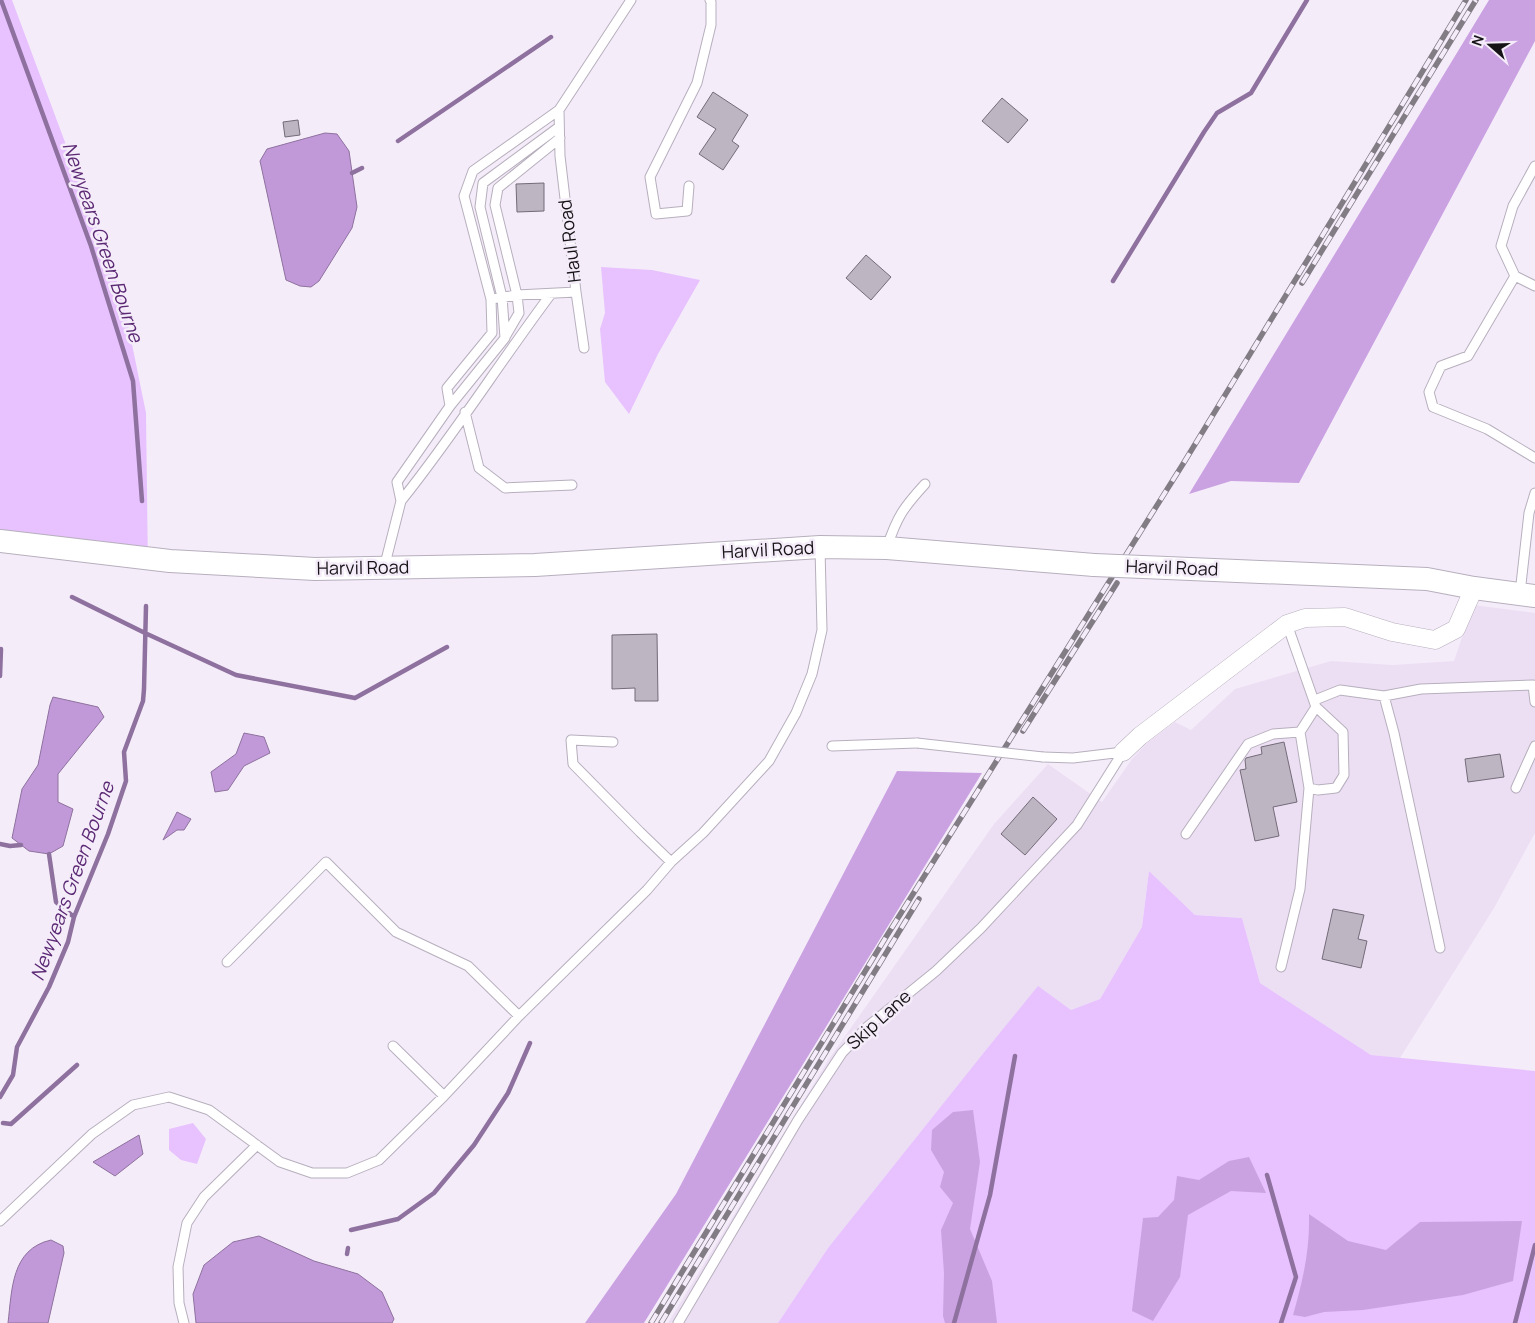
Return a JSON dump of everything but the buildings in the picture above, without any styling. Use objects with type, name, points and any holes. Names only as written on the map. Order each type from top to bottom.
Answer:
[{"type":"street","name":"Harvil Road","points":[[0,541],[170,561],[315,569],[535,565],[820,547],[887,548],[1094,565],[1428,580],[1527,594]]},
{"type":"street","points":[[1123,752],[1140,736],[1287,624],[1305,618],[1346,617],[1392,632],[1435,640],[1456,629],[1474,588]]},
{"type":"lane","points":[[450,406],[448,388],[492,333],[491,299],[464,196],[473,171],[559,110],[631,0]]},
{"type":"lane","points":[[689,186],[687,211],[656,214],[650,177],[697,83],[711,25],[710,0]]},
{"type":"lane","name":"Haul Road","points":[[491,299],[517,295],[576,292],[560,156],[559,110]]},
{"type":"lane","points":[[505,338],[502,297],[480,207],[483,183],[560,127]]},
{"type":"lane","points":[[401,501],[397,482],[450,406],[505,338],[519,313],[517,295],[495,205],[498,188],[560,138]]},
{"type":"lane","points":[[1535,166],[1513,206],[1501,246],[1515,276],[1535,286]]},
{"type":"lane","points":[[1515,276],[1468,356],[1441,366],[1429,392],[1433,407],[1487,429],[1535,458]]},
{"type":"lane","points":[[576,292],[584,348]]},
{"type":"lane","points":[[384,568],[401,501],[422,475],[510,348],[551,294]]},
{"type":"lane","points":[[465,412],[479,468],[505,488],[572,485]]},
{"type":"lane","points":[[887,548],[896,519],[925,484]]},
{"type":"lane","points":[[1527,594],[1528,523],[1535,493]]},
{"type":"lane","points":[[0,1221],[92,1134],[133,1105],[168,1097],[209,1110],[280,1162],[312,1173],[347,1173],[379,1160],[444,1096],[519,1016],[635,902],[671,862],[703,833],[768,761],[796,713],[812,674],[822,630],[820,547]]},
{"type":"lane","points":[[1287,624],[1315,704],[1343,732],[1344,775],[1336,788],[1318,790],[1309,788]]},
{"type":"lane","points":[[1281,967],[1300,888],[1309,788],[1300,732],[1315,704],[1340,690],[1384,696],[1421,689],[1533,685],[1535,702]]},
{"type":"lane","points":[[1384,696],[1394,733],[1440,948]]},
{"type":"lane","points":[[1186,834],[1248,744],[1273,734],[1300,732]]},
{"type":"lane","points":[[613,742],[571,740],[573,764],[671,862]]},
{"type":"lane","points":[[832,746],[918,743],[1043,757],[1074,758],[1123,752]]},
{"type":"lane","points":[[1516,788],[1535,746]]},
{"type":"lane","name":"Skip Lane","points":[[678,1323],[798,1120],[842,1053],[866,1027],[936,971],[981,928],[1076,825],[1123,752]]},
{"type":"lane","points":[[227,962],[326,862],[396,932],[468,966],[519,1016]]},
{"type":"lane","points":[[393,1046],[444,1096]]},
{"type":"lane","points":[[184,1323],[179,1303],[178,1268],[187,1223],[204,1197],[257,1145]]},
{"type":"shaded area","points":[[0,0],[12,0],[122,295],[146,413],[148,570],[117,559],[0,531]]},
{"type":"shaded area","points":[[1489,0],[1535,0],[1535,41],[1299,483],[1231,481],[1189,494]]},
{"type":"shaded area","points":[[325,133],[337,134],[349,151],[357,207],[352,228],[319,281],[311,287],[300,286],[286,280],[260,161],[267,149]]},
{"type":"shaded area","points":[[601,267],[652,270],[700,280],[658,354],[629,414],[605,382],[600,329],[605,313]]},
{"type":"shaded area","points":[[1473,605],[1535,613],[1535,833],[1494,908],[1400,1058],[1371,1055],[1260,983],[1242,918],[1195,915],[1149,871],[1142,927],[1100,999],[1071,1010],[1038,987],[828,1248],[778,1323],[668,1323],[829,1059],[994,824],[1048,764],[1102,802],[1132,759],[1148,742],[1175,722],[1191,730],[1235,689],[1331,661],[1393,665],[1454,661]]},
{"type":"shaded area","points":[[53,697],[98,707],[104,717],[58,774],[58,802],[73,809],[63,846],[49,854],[29,851],[12,838],[22,789],[38,765]]},
{"type":"shaded area","points":[[244,733],[264,737],[270,753],[244,766],[228,790],[215,792],[211,772],[236,754]]},
{"type":"shaded area","points":[[897,771],[982,773],[644,1323],[585,1323],[676,1194]]},
{"type":"shaded area","points":[[177,812],[191,819],[184,830],[177,830],[163,840]]},
{"type":"shaded area","points":[[1149,871],[1195,915],[1242,918],[1260,983],[1371,1055],[1535,1071],[1535,1323],[778,1323],[828,1248],[1038,986],[1071,1010],[1100,999],[1142,927]]},
{"type":"shaded area","points":[[973,1110],[980,1162],[970,1229],[992,1281],[997,1323],[945,1323],[943,1316],[944,1273],[941,1230],[953,1203],[940,1187],[944,1172],[931,1150],[932,1130],[953,1112]]},
{"type":"shaded area","points":[[193,1123],[206,1139],[197,1164],[181,1160],[169,1150],[169,1129]]},
{"type":"shaded area","points":[[139,1135],[143,1154],[115,1176],[93,1162]]},
{"type":"shaded area","points":[[1249,1157],[1266,1193],[1231,1191],[1188,1215],[1180,1277],[1153,1321],[1132,1311],[1143,1218],[1158,1217],[1174,1200],[1177,1176],[1199,1180],[1229,1161]]},
{"type":"shaded area","points":[[1309,1214],[1348,1241],[1386,1250],[1420,1222],[1522,1221],[1513,1281],[1463,1295],[1363,1310],[1324,1312],[1305,1317],[1293,1315],[1305,1265]]},
{"type":"shaded area","points":[[259,1236],[314,1261],[358,1274],[382,1292],[394,1319],[392,1323],[196,1323],[193,1294],[204,1265],[233,1242]]},
{"type":"shaded area","points":[[51,1240],[63,1246],[64,1253],[48,1323],[8,1323],[13,1285],[21,1262],[28,1252],[38,1245]]},
{"type":"waterway","name":"Newyears Green Bourne","points":[[1,0],[91,246],[133,381],[142,501]]},
{"type":"waterway","points":[[1113,281],[1217,113],[1251,93],[1307,0]]},
{"type":"waterway","points":[[398,141],[551,37]]},
{"type":"waterway","points":[[352,173],[362,168]]},
{"type":"waterway","points":[[72,597],[236,675],[355,698],[447,647]]},
{"type":"waterway","name":"Newyears Green Bourne","points":[[0,1097],[13,1075],[17,1047],[49,987],[68,942],[74,917],[108,834],[126,781],[124,752],[143,701],[146,606]]},
{"type":"waterway","points":[[0,676],[1,649]]},
{"type":"waterway","points":[[0,844],[10,846],[21,845]]},
{"type":"waterway","points":[[49,854],[56,902],[74,917]]},
{"type":"waterway","points":[[351,1230],[398,1219],[434,1193],[474,1145],[508,1093],[530,1043]]},
{"type":"waterway","points":[[954,1323],[990,1195],[1015,1056]]},
{"type":"waterway","points":[[3,1123],[11,1124],[77,1065]]},
{"type":"waterway","points":[[1267,1175],[1296,1277],[1281,1323]]},
{"type":"waterway","points":[[1515,1323],[1535,1245]]},
{"type":"waterway","points":[[347,1254],[348,1248]]},
{"type":"railway","points":[[651,1323],[886,937],[1183,464],[1466,0]]},
{"type":"railway","points":[[1302,283],[1476,0]]},
{"type":"railway","points":[[1023,731],[1117,583]]},
{"type":"railway","points":[[661,1323],[919,899]]}]
